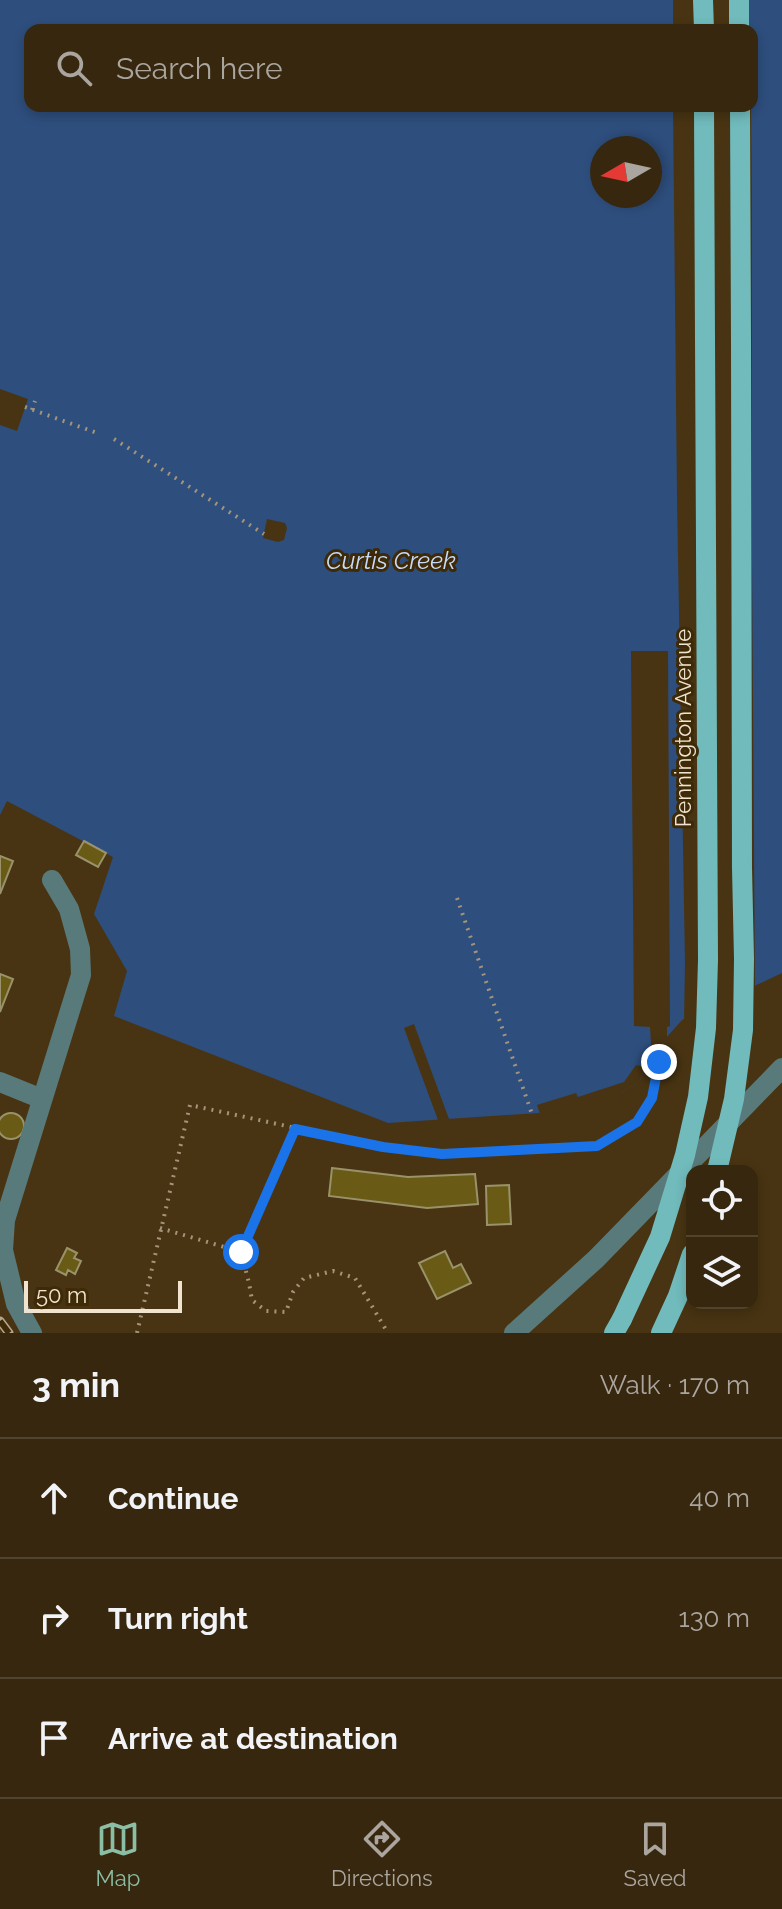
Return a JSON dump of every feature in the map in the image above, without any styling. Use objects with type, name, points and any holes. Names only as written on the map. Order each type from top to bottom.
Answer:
[{"type":"main road","points":[[703,0],[704,24]]},
{"type":"main road","points":[[739,0],[739,24]]},
{"type":"main road","name":"Pennington Avenue","points":[[618,1326],[660,1237],[685,1155],[698,1097],[706,1028],[704,112]]},
{"type":"main road","points":[[718,1165],[734,1099],[743,1030],[744,987],[740,112]]},
{"type":"main road","points":[[661,1333],[686,1272]]},
{"type":"street","points":[[32,1333],[16,1304],[3,1250],[5,1220],[81,975],[80,949],[69,909],[52,880]]},
{"type":"street","points":[[514,1333],[596,1259],[782,1068]]},
{"type":"street","points":[[0,1082],[42,1099]]},
{"type":"path","points":[[32,410],[35,401]]},
{"type":"path","points":[[25,407],[97,433]]},
{"type":"path","points":[[114,439],[264,534]]},
{"type":"path","points":[[457,898],[532,1114]]},
{"type":"path","points":[[137,1333],[190,1105],[383,1147],[442,1154],[597,1146],[637,1122],[652,1098],[659,1062]]},
{"type":"path","points":[[295,1129],[241,1252],[252,1300],[266,1311],[286,1312],[293,1292],[304,1278],[333,1271],[355,1278],[388,1333]]},
{"type":"path","points":[[160,1228],[241,1252]]},
{"type":"water","name":"Curtis Creek","points":[[0,0],[782,0],[782,973],[682,1020],[649,1057],[640,1081],[620,1094],[538,1113],[388,1123],[114,1016],[127,971],[94,914],[113,857],[7,801],[0,815]]},
{"type":"pier","points":[[673,0],[748,0],[749,24],[673,24]]},
{"type":"pier","points":[[673,112],[751,112],[755,990],[684,1024],[685,962]]},
{"type":"pier","points":[[0,389],[28,399],[17,431],[0,425]]},
{"type":"pier","points":[[267,519],[285,523],[284,540],[278,542],[263,538]]},
{"type":"pier","points":[[631,651],[668,651],[670,1026],[667,1027],[667,1043],[652,1061],[650,1027],[634,1026]]},
{"type":"pier","points":[[414,1024],[449,1119],[438,1120],[404,1028]]},
{"type":"pier","points":[[636,1065],[645,1067],[640,1081],[620,1094],[541,1117],[537,1105],[576,1093],[578,1097],[624,1082]]},
{"type":"building","points":[[84,841],[106,853],[98,867],[76,855]]},
{"type":"building","points":[[0,856],[13,861],[0,894]]},
{"type":"building","points":[[0,974],[13,979],[0,1012]]},
{"type":"building","points":[[6,1114],[16,1114],[23,1121],[23,1131],[16,1138],[6,1138],[-1,1131],[-1,1121]]},
{"type":"building","points":[[332,1168],[408,1177],[475,1174],[478,1204],[427,1208],[329,1196]]},
{"type":"building","points":[[509,1185],[511,1224],[487,1225],[486,1186]]},
{"type":"building","points":[[67,1248],[77,1253],[74,1258],[81,1261],[75,1274],[68,1270],[66,1275],[56,1270]]},
{"type":"building","points":[[445,1251],[453,1268],[461,1264],[471,1283],[437,1299],[419,1263]]},
{"type":"railway","points":[[0,1321],[9,1333]]},
{"type":"route","points":[[241,1252],[295,1129],[383,1147],[442,1154],[597,1146],[637,1122],[652,1098],[659,1062]]}]
